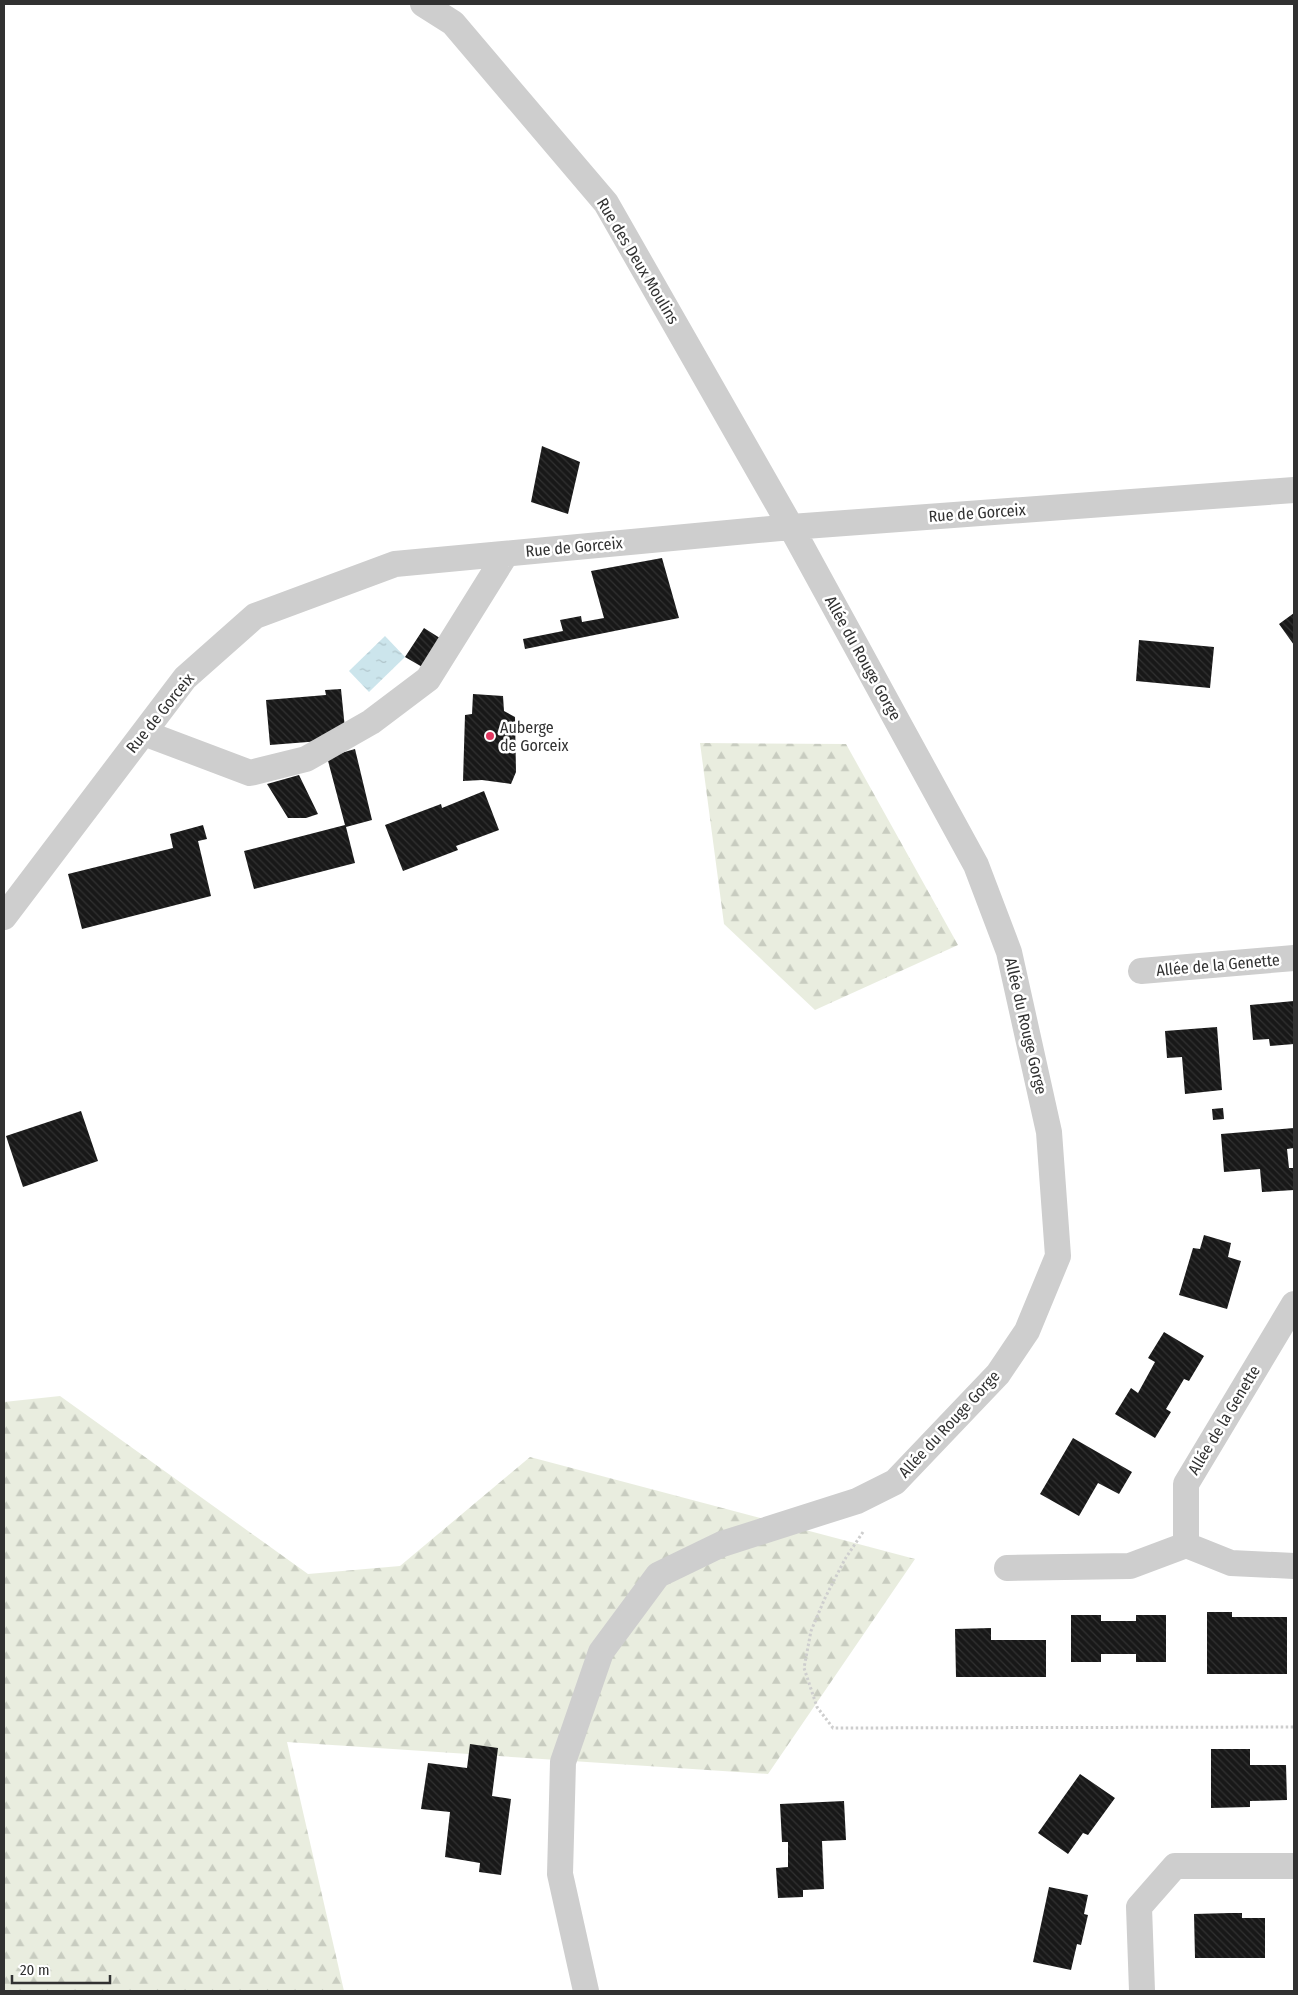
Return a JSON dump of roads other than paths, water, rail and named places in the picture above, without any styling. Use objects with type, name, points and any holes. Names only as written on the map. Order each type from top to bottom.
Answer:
[{"type":"street","name":"Rue des Deux Moulins","points":[[423,4],[453,23],[606,203],[791,527]]},
{"type":"street","name":"Rue de Gorceix","points":[[4,917],[185,678],[255,616],[395,564],[791,527],[1294,490]]},
{"type":"street","name":"Allée du Rouge Gorge","points":[[586,1991],[560,1874],[563,1762],[600,1652],[658,1575],[722,1544],[857,1501],[894,1482],[998,1374],[1027,1330],[1058,1256],[1050,1132],[1006,944],[976,864],[791,527]]},
{"type":"street","points":[[144,732],[250,773],[306,759],[371,722],[428,679],[506,554]]},
{"type":"street","name":"Allée de la Genette","points":[[1141,972],[1294,958]]},
{"type":"street","name":"Allée de la Genette","points":[[1186,1545],[1186,1484],[1294,1304]]},
{"type":"street","points":[[1007,1568],[1130,1566],[1186,1545],[1231,1563],[1294,1566]]},
{"type":"street","points":[[1142,1991],[1139,1907],[1175,1866],[1294,1866]]},
{"type":"water","points":[[385,636],[405,657],[369,692],[349,671]]},
{"type":"place","name":"Auberge de Gorceix","points":[[490,736]]}]
